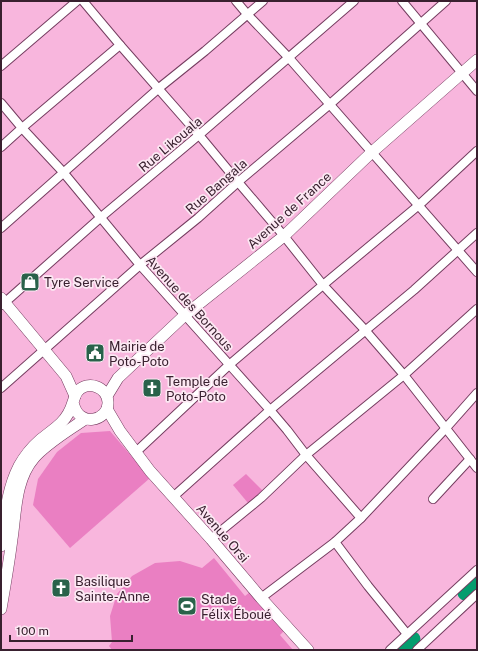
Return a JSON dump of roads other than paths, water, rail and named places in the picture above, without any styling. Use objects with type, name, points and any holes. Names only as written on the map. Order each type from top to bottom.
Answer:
[{"type":"main road","name":"Avenue de France","points":[[118,378],[185,315],[284,236],[371,153],[477,60]]},
{"type":"main road","points":[[2,302],[66,376],[74,399],[75,409],[79,415],[85,419],[91,420],[98,418],[103,414],[107,409],[108,402],[103,390],[69,375],[60,368]]},
{"type":"main road","points":[[1,546],[13,479],[20,465],[39,441],[62,422],[79,390],[84,386],[94,386],[118,378]]},
{"type":"main road","points":[[106,396],[118,378]]},
{"type":"main road","points":[[107,409],[120,432]]},
{"type":"main road","points":[[98,418],[120,432]]},
{"type":"main road","points":[[1,609],[12,539],[9,498],[22,480],[27,468],[34,458],[46,447],[85,419]]},
{"type":"main road","name":"Avenue Orsi","points":[[120,432],[150,471],[212,539],[261,598],[308,650]]},
{"type":"street","points":[[1,66],[77,1]]},
{"type":"street","points":[[83,1],[199,135],[323,285],[404,375],[477,468]]},
{"type":"street","points":[[236,1],[289,58],[477,272]]},
{"type":"street","points":[[1,228],[159,88],[263,1]]},
{"type":"street","name":"Rue Likouala","points":[[2,302],[354,1]]},
{"type":"street","points":[[402,1],[477,91]]},
{"type":"street","name":"Rue Bangala","points":[[1,388],[140,265],[198,218],[329,105],[446,1]]},
{"type":"street","points":[[1,147],[120,45]]},
{"type":"street","name":"Avenue des Bornous","points":[[1,103],[63,172],[140,265],[270,410],[306,456],[360,518]]},
{"type":"street","points":[[136,452],[229,365],[419,205],[477,151]]},
{"type":"street","points":[[173,496],[270,410],[414,290],[477,233]]},
{"type":"street","points":[[212,539],[261,498],[306,456],[404,375],[477,309]]},
{"type":"street","points":[[261,598],[335,542],[446,428],[477,393]]},
{"type":"street","points":[[433,499],[470,460]]},
{"type":"street","points":[[335,542],[407,634]]},
{"type":"street","points":[[390,650],[477,570]]},
{"type":"street","points":[[418,650],[477,594]]},
{"type":"waterway","points":[[465,593],[477,581]]},
{"type":"waterway","points":[[402,650],[413,639]]},
{"type":"place","name":"Tyre Service","points":[[30,282]]},
{"type":"place","name":"Mairie de Poto-Poto","points":[[95,353]]},
{"type":"place","name":"Temple de Poto-Poto","points":[[152,388]]},
{"type":"place","name":"Basilique Sainte-Anne","points":[[61,588]]},
{"type":"place","name":"Stade Félix Éboué","points":[[187,606]]}]
